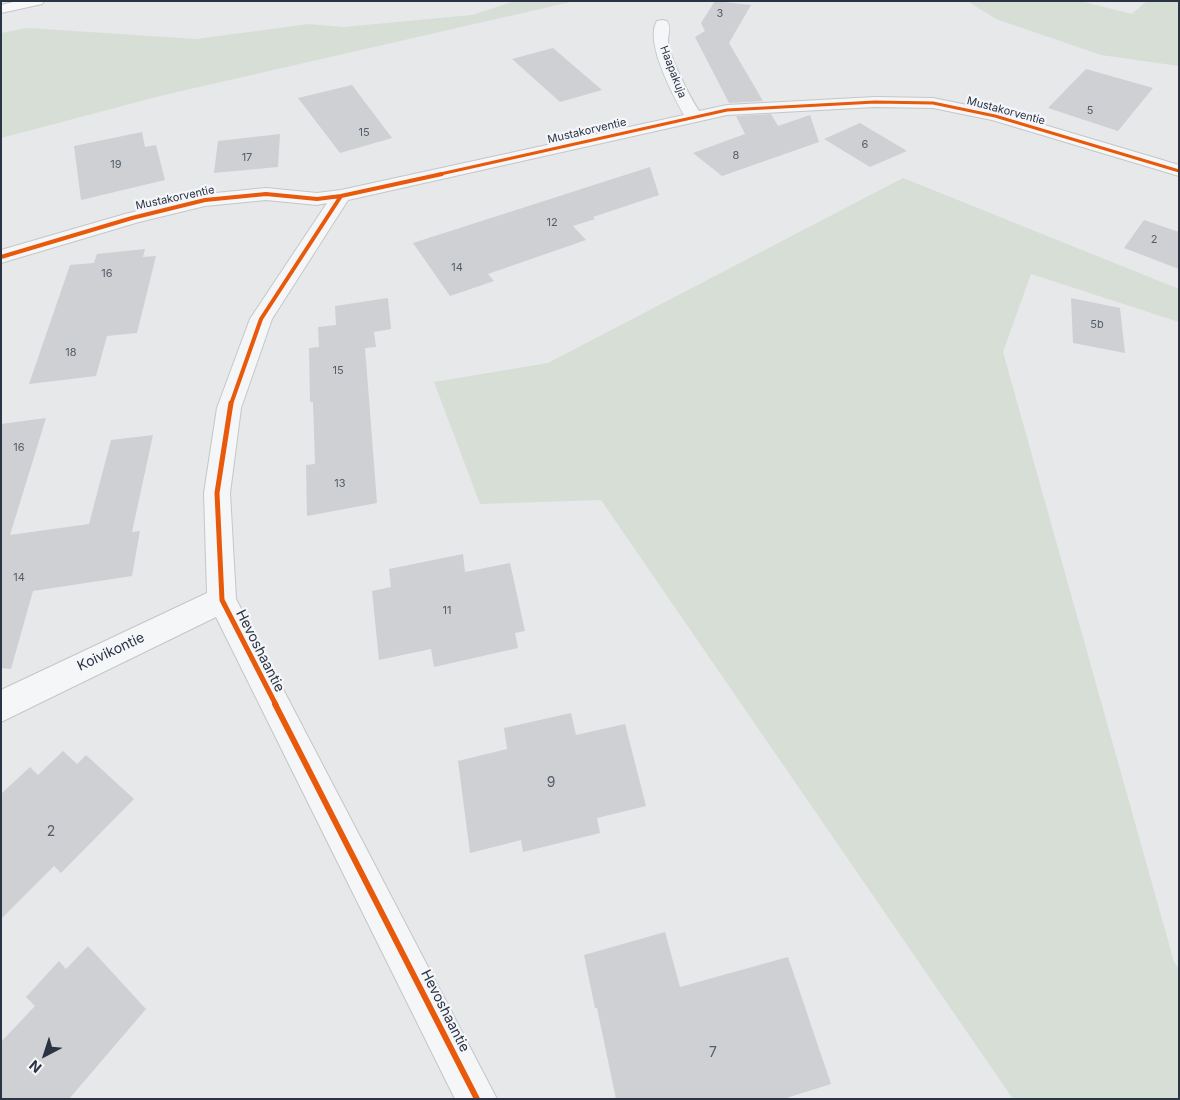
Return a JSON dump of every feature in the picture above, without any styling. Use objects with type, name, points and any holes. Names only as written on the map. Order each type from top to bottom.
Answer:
[{"type":"main road","points":[[1,9],[37,1]]},
{"type":"street","name":"Haapakuja","points":[[662,24],[661,44],[681,95],[694,117]]},
{"type":"street","name":"Mustakorventie","points":[[1,257],[132,218],[205,200],[266,194],[317,199],[341,196],[694,117],[737,110],[875,102],[933,103],[995,116],[1179,172]]},
{"type":"street","name":"Hevoshaantie","points":[[341,196],[261,319],[229,408],[216,492],[222,600],[477,1099]]},
{"type":"street","name":"Koivikontie","points":[[1,706],[222,600]]},
{"type":"shaded area","points":[[515,1],[575,1],[164,95],[1,138],[1,33],[28,28],[196,39],[309,24],[343,27],[472,15]]},
{"type":"shaded area","points":[[967,1],[1080,1],[1132,14],[1147,1],[1179,1],[1179,66],[1101,55],[996,19]]},
{"type":"shaded area","points":[[903,178],[1179,289],[1179,322],[1031,274],[1003,352],[1174,962],[1179,969],[1179,1099],[1013,1099],[601,500],[480,504],[434,382],[548,363]]},
{"type":"building","points":[[715,1],[751,5],[729,43],[763,101],[729,103],[695,37],[705,31],[701,23]]},
{"type":"building","points":[[553,48],[602,90],[560,102],[512,59]]},
{"type":"building","points":[[1086,69],[1153,88],[1118,131],[1048,108]]},
{"type":"building","points":[[352,85],[392,138],[340,153],[298,98]]},
{"type":"building","points":[[771,114],[778,126],[810,115],[819,142],[722,176],[693,153],[745,134],[736,116]]},
{"type":"building","points":[[860,123],[907,151],[870,167],[824,139]]},
{"type":"building","points":[[142,132],[145,147],[156,145],[165,180],[81,200],[74,146]]},
{"type":"building","points":[[280,134],[278,167],[214,173],[218,141]]},
{"type":"building","points":[[650,167],[659,195],[593,217],[595,219],[573,226],[586,240],[488,274],[494,281],[450,296],[413,243]]},
{"type":"building","points":[[1144,220],[1179,232],[1179,269],[1124,248]]},
{"type":"building","points":[[145,249],[143,257],[156,256],[137,333],[107,336],[96,376],[29,384],[70,265],[94,263],[97,254]]},
{"type":"building","points":[[388,298],[391,329],[374,332],[376,347],[365,348],[377,503],[307,516],[306,465],[315,464],[313,402],[310,402],[309,348],[319,347],[318,327],[336,325],[335,306]]},
{"type":"building","points":[[1071,298],[1120,308],[1125,353],[1073,343]]},
{"type":"building","points":[[46,418],[10,535],[89,524],[111,440],[153,435],[132,532],[140,531],[132,576],[33,591],[11,669],[1,668],[1,424]]},
{"type":"building","points":[[463,554],[465,572],[510,563],[525,631],[515,633],[518,648],[434,667],[431,649],[379,660],[372,591],[391,587],[389,569]]},
{"type":"building","points":[[571,713],[576,735],[625,724],[646,806],[597,818],[600,833],[523,852],[521,840],[470,853],[458,761],[507,749],[504,728]]},
{"type":"building","points":[[63,751],[77,764],[86,755],[134,799],[61,873],[54,866],[1,919],[1,794],[30,767],[38,775]]},
{"type":"building","points":[[665,932],[680,987],[788,957],[831,1084],[783,1099],[616,1099],[584,955]]},
{"type":"building","points":[[88,946],[146,1009],[69,1099],[1,1099],[1,1042],[35,1006],[26,997],[59,961],[66,969]]},
{"type":"cycle path","points":[[1,257],[132,218],[205,200],[266,194],[317,199],[341,196],[727,110],[875,102],[933,103],[995,116],[1179,171]]},
{"type":"cycle path","points":[[341,196],[261,319],[229,408],[217,493],[222,600],[477,1099]]}]
